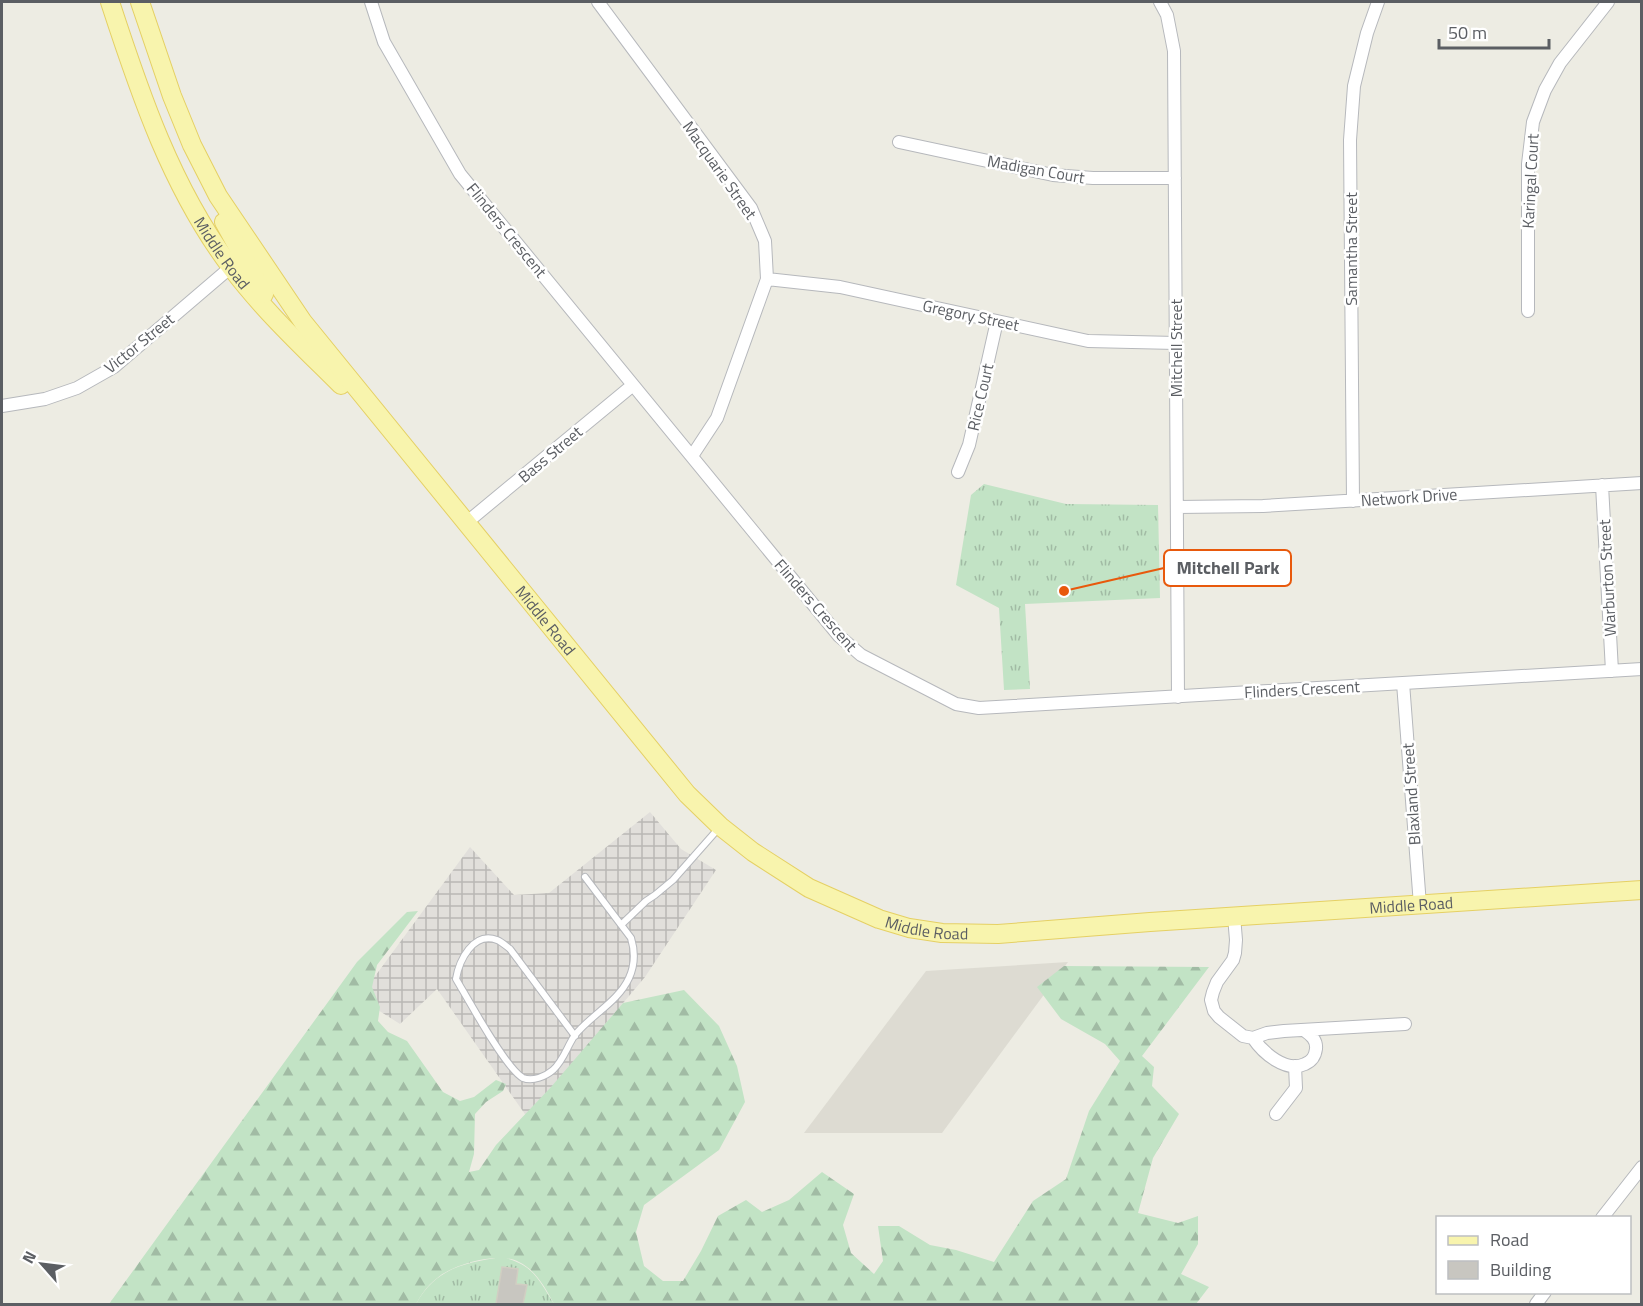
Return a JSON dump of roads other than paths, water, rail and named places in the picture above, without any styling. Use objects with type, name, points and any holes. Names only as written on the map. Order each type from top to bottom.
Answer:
[{"type":"main road","name":"Middle Road","points":[[110,2],[134,74],[164,151],[201,222],[231,267],[267,311],[410,454]]},
{"type":"main road","name":"Middle Road","points":[[140,2],[172,96],[192,145],[218,196],[303,322],[680,785],[720,826],[753,852],[809,888],[879,919],[909,928],[942,933],[998,934],[1234,916],[1641,890]]},
{"type":"main road","points":[[218,196],[220,214],[260,285],[266,298],[267,311]]},
{"type":"street","name":"Flinders Crescent","points":[[370,2],[384,42],[460,174],[839,636],[861,655],[956,704],[979,708],[1641,669]]},
{"type":"street","name":"Macquarie Street","points":[[598,2],[751,208],[765,241],[767,279],[717,418],[692,456]]},
{"type":"street","name":"Mitchell Street","points":[[1160,2],[1167,15],[1174,51],[1178,697]]},
{"type":"street","name":"Samantha Street","points":[[1353,501],[1350,140],[1354,86],[1367,33],[1378,2]]},
{"type":"street","name":"Karingal Court","points":[[1528,311],[1528,164],[1533,122],[1545,90],[1560,63],[1608,2]]},
{"type":"street","name":"Madigan Court","points":[[899,142],[1053,175],[1093,178],[1175,178]]},
{"type":"street","name":"Victor Street","points":[[2,406],[45,399],[77,388],[114,366],[231,267]]},
{"type":"street","name":"Gregory Street","points":[[767,279],[840,287],[1088,341],[1176,343]]},
{"type":"street","name":"Rice Court","points":[[958,472],[969,445],[997,321]]},
{"type":"street","name":"Bass Street","points":[[466,523],[633,385]]},
{"type":"street","name":"Network Drive","points":[[1177,507],[1263,506],[1641,483]]},
{"type":"street","name":"Warburton Street","points":[[1602,485],[1612,671]]},
{"type":"street","name":"Blaxland Street","points":[[1403,683],[1420,905]]},
{"type":"street","points":[[1234,916],[1235,953],[1233,960],[1217,982],[1211,1000],[1214,1011],[1219,1017],[1243,1036],[1253,1038],[1267,1033],[1295,1030],[1405,1024]]},
{"type":"street","points":[[1253,1038],[1271,1058],[1295,1066],[1307,1063],[1313,1058],[1315,1052],[1314,1038],[1304,1030]]},
{"type":"street","points":[[1276,1114],[1296,1088],[1295,1066]]},
{"type":"street","points":[[1604,1216],[1641,1167]]},
{"type":"lane","points":[[622,924],[673,880],[720,826]]},
{"type":"lane","points":[[575,1036],[510,949],[496,940],[486,939],[476,943],[467,951],[458,967],[456,979],[495,1044],[513,1069],[524,1078],[533,1079],[554,1070],[566,1054],[575,1036],[624,987],[633,963],[634,947],[631,938],[585,877]]},
{"type":"place","name":"Mitchell Park","points":[[1064,591]]}]
